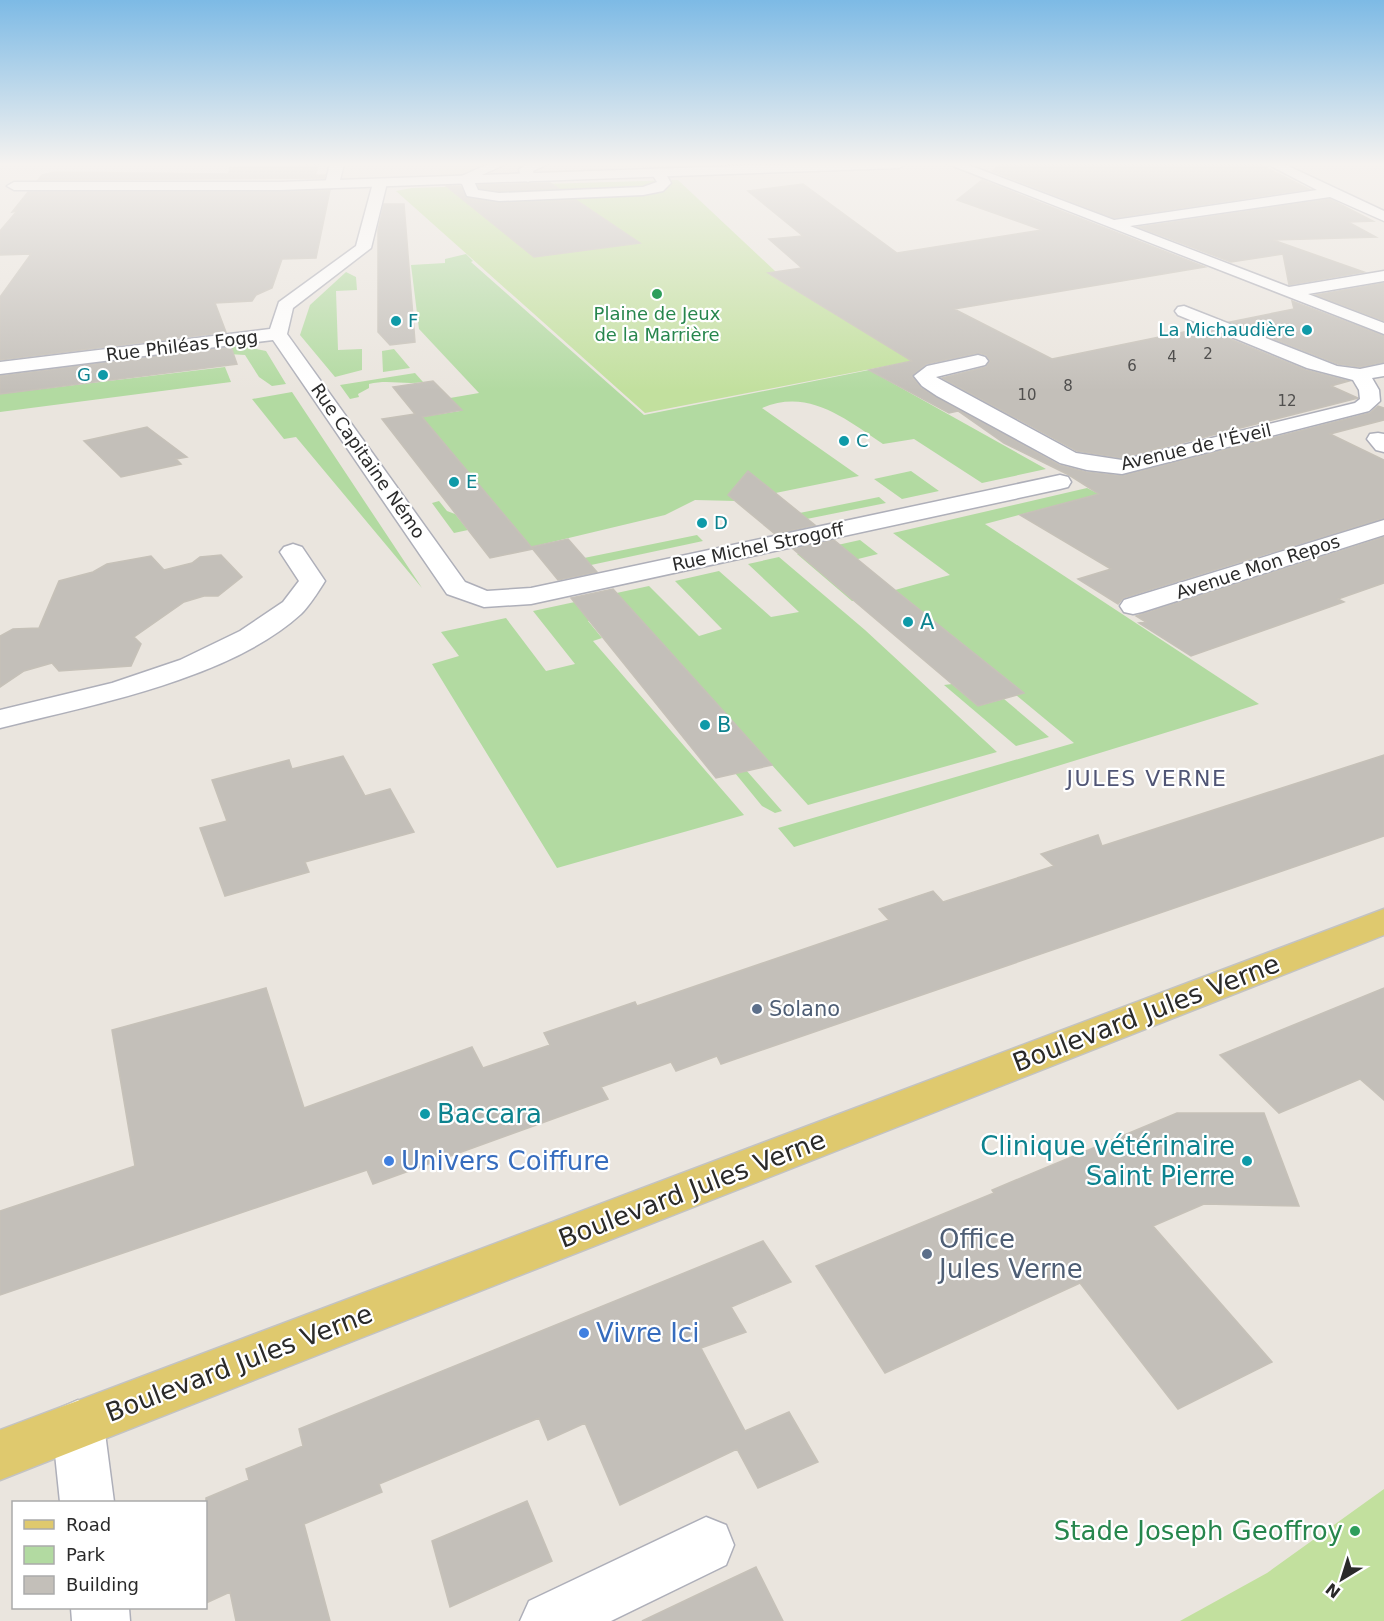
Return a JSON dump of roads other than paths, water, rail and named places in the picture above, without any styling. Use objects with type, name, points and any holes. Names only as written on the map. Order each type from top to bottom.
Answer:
[{"type":"main road","name":"Boulevard Jules Verne","points":[[0,1455],[1384,921]]},
{"type":"street","name":"Rue Philéas Fogg","points":[[0,368],[278,334],[285,306],[363,248],[365,240]]},
{"type":"street","points":[[1150,240],[1384,329]]},
{"type":"street","points":[[1288,292],[1384,276]]},
{"type":"street","points":[[1184,311],[1334,371],[1360,375],[1384,370]]},
{"type":"street","name":"Rue Capitaine Némo","points":[[278,334],[456,588]]},
{"type":"street","name":"Avenue de l'Éveil","points":[[978,361],[934,370],[924,376],[944,392],[1068,458],[1087,463],[1122,466],[1362,407],[1370,401],[1369,390],[1360,375]]},
{"type":"street","name":"Rue Michel Strogoff","points":[[456,588],[484,599],[531,596],[1060,482]]},
{"type":"street","name":"Avenue Mon Repos","points":[[1133,606],[1384,527]]},
{"type":"street","points":[[0,718],[122,689],[190,666],[250,637],[291,608],[312,581],[293,552]]},
{"type":"street","points":[[78,1425],[87,1501]]},
{"type":"street","points":[[549,1621],[706,1545]]},
{"type":"place","name":"Plaine de Jeux de la Marrière","points":[[657,294]]},
{"type":"place","name":"F","points":[[396,321]]},
{"type":"place","name":"La Michaudière","points":[[1307,330]]},
{"type":"place","name":"G","points":[[103,375]]},
{"type":"place","name":"C","points":[[844,441]]},
{"type":"place","name":"E","points":[[454,482]]},
{"type":"place","name":"D","points":[[702,523]]},
{"type":"place","name":"A","points":[[908,622]]},
{"type":"place","name":"B","points":[[705,725]]},
{"type":"place","name":"Solano","points":[[757,1009]]},
{"type":"place","name":"Baccara","points":[[425,1114]]},
{"type":"place","name":"Univers Coiffure","points":[[389,1161]]},
{"type":"place","name":"Clinique vétérinaire Saint Pierre","points":[[1247,1161]]},
{"type":"place","name":"Office Jules Verne","points":[[927,1254]]},
{"type":"place","name":"Vivre Ici","points":[[584,1333]]},
{"type":"place","name":"Stade Joseph Geoffroy","points":[[1355,1531]]},
{"type":"district","name":"JULES VERNE","points":[[1147,778]]}]
